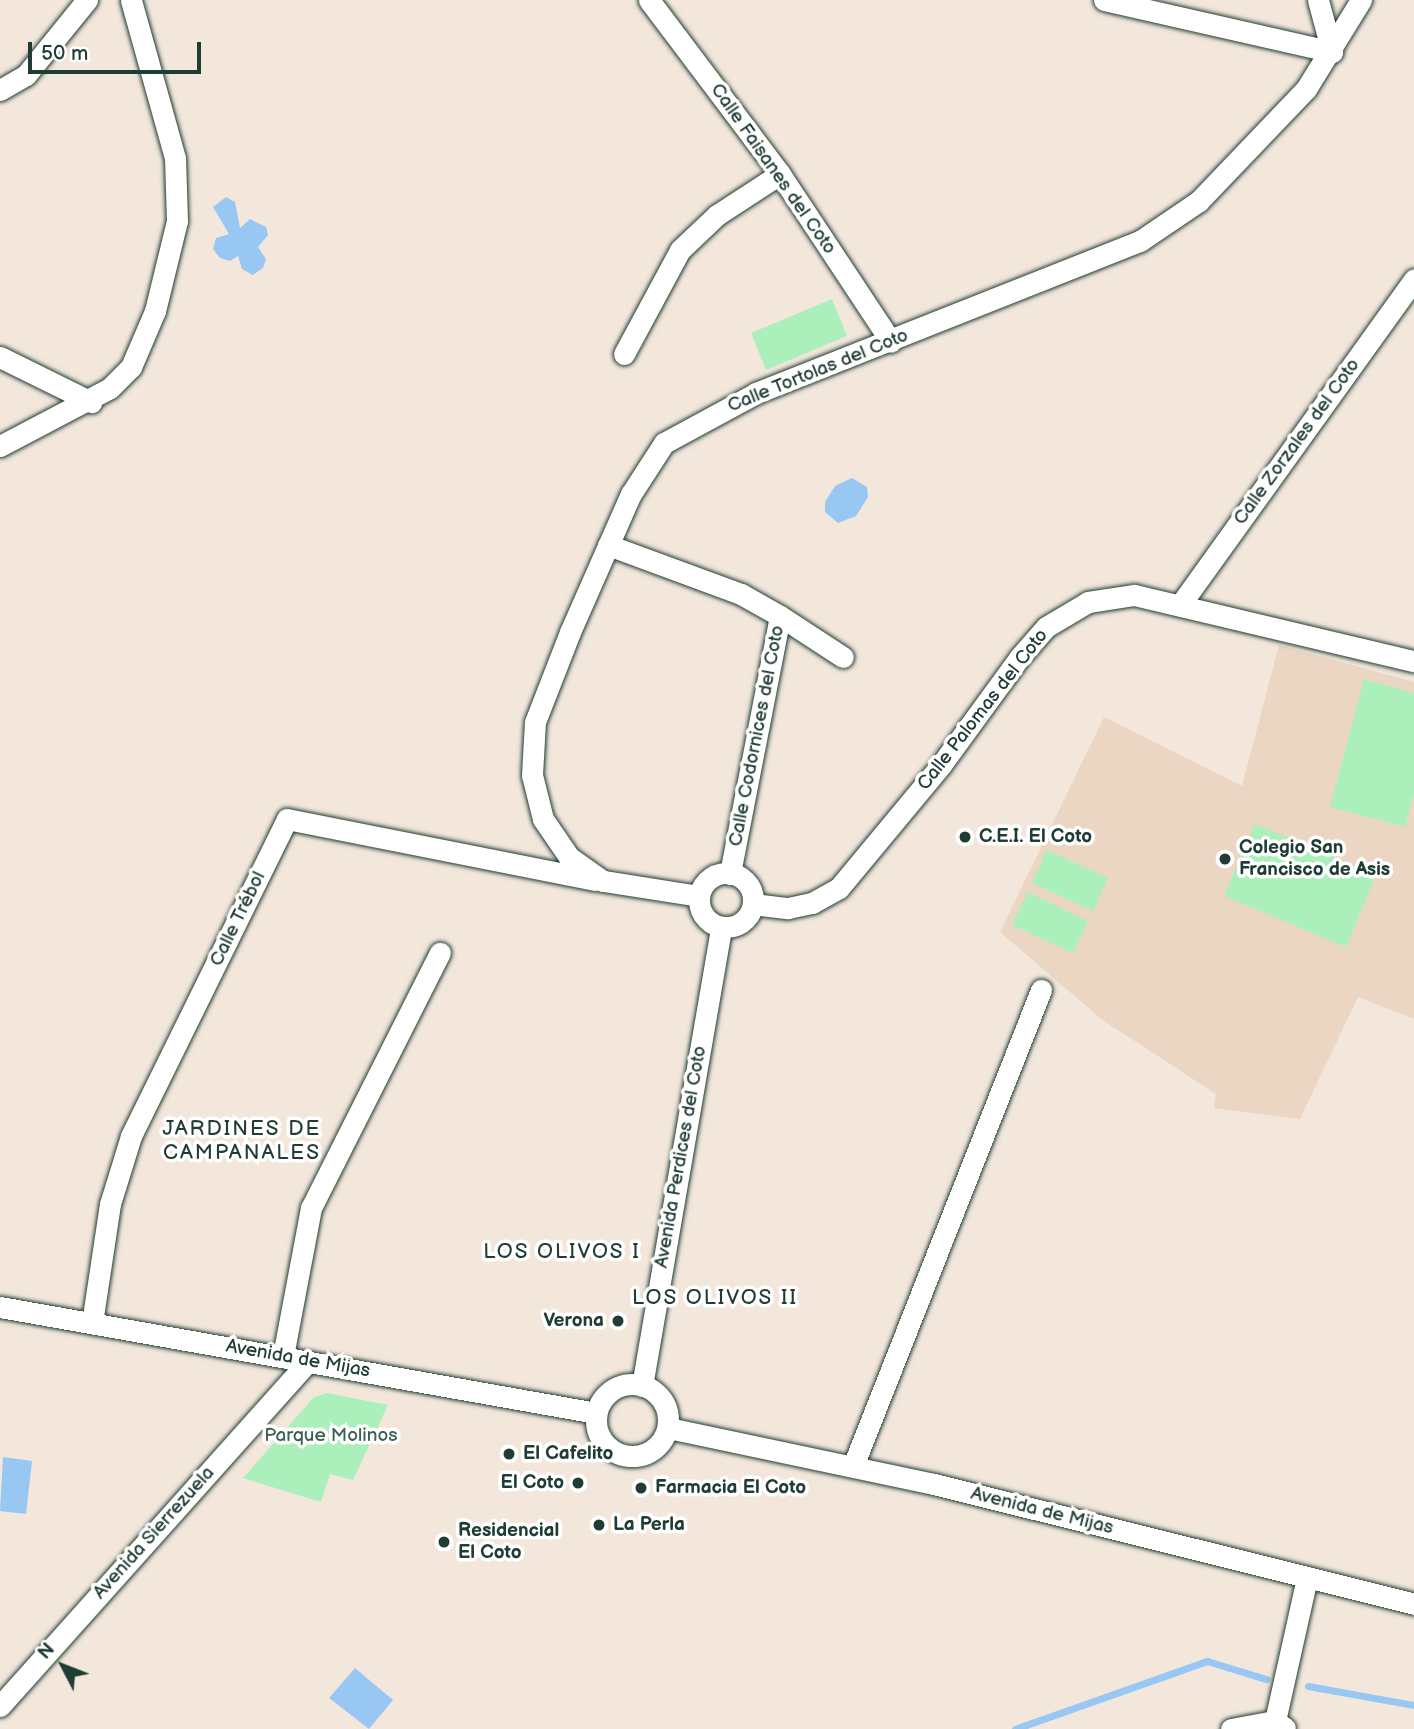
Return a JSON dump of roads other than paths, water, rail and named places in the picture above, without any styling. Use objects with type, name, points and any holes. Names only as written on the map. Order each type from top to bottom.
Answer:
[{"type":"street","points":[[0,90],[26,75],[88,0]]},
{"type":"street","points":[[0,446],[91,402],[131,367],[146,334],[177,221],[175,158],[131,0]]},
{"type":"street","name":"Calle Faisanes del Coto","points":[[649,0],[780,174],[891,342]]},
{"type":"street","points":[[1104,0],[1332,52],[1318,0]]},
{"type":"street","name":"Calle Tortolas del Coto","points":[[699,896],[603,881],[569,857],[543,820],[532,775],[535,722],[631,494],[664,443],[756,393],[891,342],[1140,241],[1199,201],[1306,89],[1332,52],[1361,0]]},
{"type":"street","points":[[624,354],[680,250],[717,215],[780,174]]},
{"type":"street","name":"Calle Zorzales del Coto","points":[[1180,605],[1414,279]]},
{"type":"street","points":[[0,357],[91,402]]},
{"type":"street","name":"Calle Codornices del Coto","points":[[608,545],[741,594],[780,617],[730,874]]},
{"type":"street","name":"Calle Palomas del Coto","points":[[753,904],[788,908],[812,903],[839,888],[941,765],[1019,658],[1064,614],[1088,602],[1134,595],[1414,662]]},
{"type":"street","points":[[780,617],[843,657]]},
{"type":"street","name":"Calle Trébol","points":[[92,1322],[110,1204],[131,1136],[287,819],[603,881]]},
{"type":"street","points":[[730,874],[749,886],[753,904],[746,920],[721,927],[701,913],[699,896],[708,880],[730,874]]},
{"type":"street","name":"Avenida Perdices del Coto","points":[[642,1386],[721,927]]},
{"type":"street","points":[[283,1356],[311,1208],[440,953]]},
{"type":"street","points":[[853,1466],[1041,990]]},
{"type":"street","name":"Avenida de Mijas","points":[[0,1307],[596,1413]]},
{"type":"street","name":"Avenida Sierrezuela","points":[[0,1706],[307,1361]]},
{"type":"street","points":[[633,1383],[642,1386],[660,1396],[667,1407],[668,1429],[655,1449],[629,1457],[615,1453],[600,1438],[596,1413],[612,1390],[633,1383]]},
{"type":"street","name":"Avenida de Mijas","points":[[668,1429],[853,1466],[1414,1604]]},
{"type":"street","points":[[1231,1729],[1280,1725],[1307,1578]]},
{"type":"water","points":[[226,197],[235,202],[240,228],[250,219],[266,227],[268,235],[258,247],[266,259],[263,268],[253,275],[242,269],[238,256],[230,261],[220,258],[213,249],[216,238],[229,234],[213,207]]},
{"type":"water","points":[[852,478],[867,487],[868,497],[856,516],[838,523],[825,512],[825,502],[835,486]]},
{"type":"water","points":[[3,1457],[32,1461],[26,1514],[0,1511]]},
{"type":"water","points":[[355,1668],[393,1700],[369,1729],[329,1698]]},
{"type":"waterway","points":[[1015,1729],[1207,1661],[1266,1679]]},
{"type":"waterway","points":[[1308,1686],[1414,1705]]},
{"type":"place","name":"C.E.I. El Coto","points":[[965,837]]},
{"type":"place","name":"Colegio San Francisco de Asis","points":[[1225,859]]},
{"type":"place","name":"Verona","points":[[618,1321]]},
{"type":"place","name":"El Cafelito","points":[[509,1454]]},
{"type":"place","name":"El Coto","points":[[578,1483]]},
{"type":"place","name":"Farmacia El Coto","points":[[641,1488]]},
{"type":"place","name":"La Perla","points":[[599,1525]]},
{"type":"place","name":"Residencial El Coto","points":[[444,1542]]},
{"type":"district","name":"JARDINES DE CAMPANALES","points":[[242,1141]]},
{"type":"district","name":"LOS OLIVOS I","points":[[562,1252]]},
{"type":"district","name":"LOS OLIVOS II","points":[[715,1298]]},
{"type":"park label","name":"Parque Molinos","points":[[331,1436]]}]
